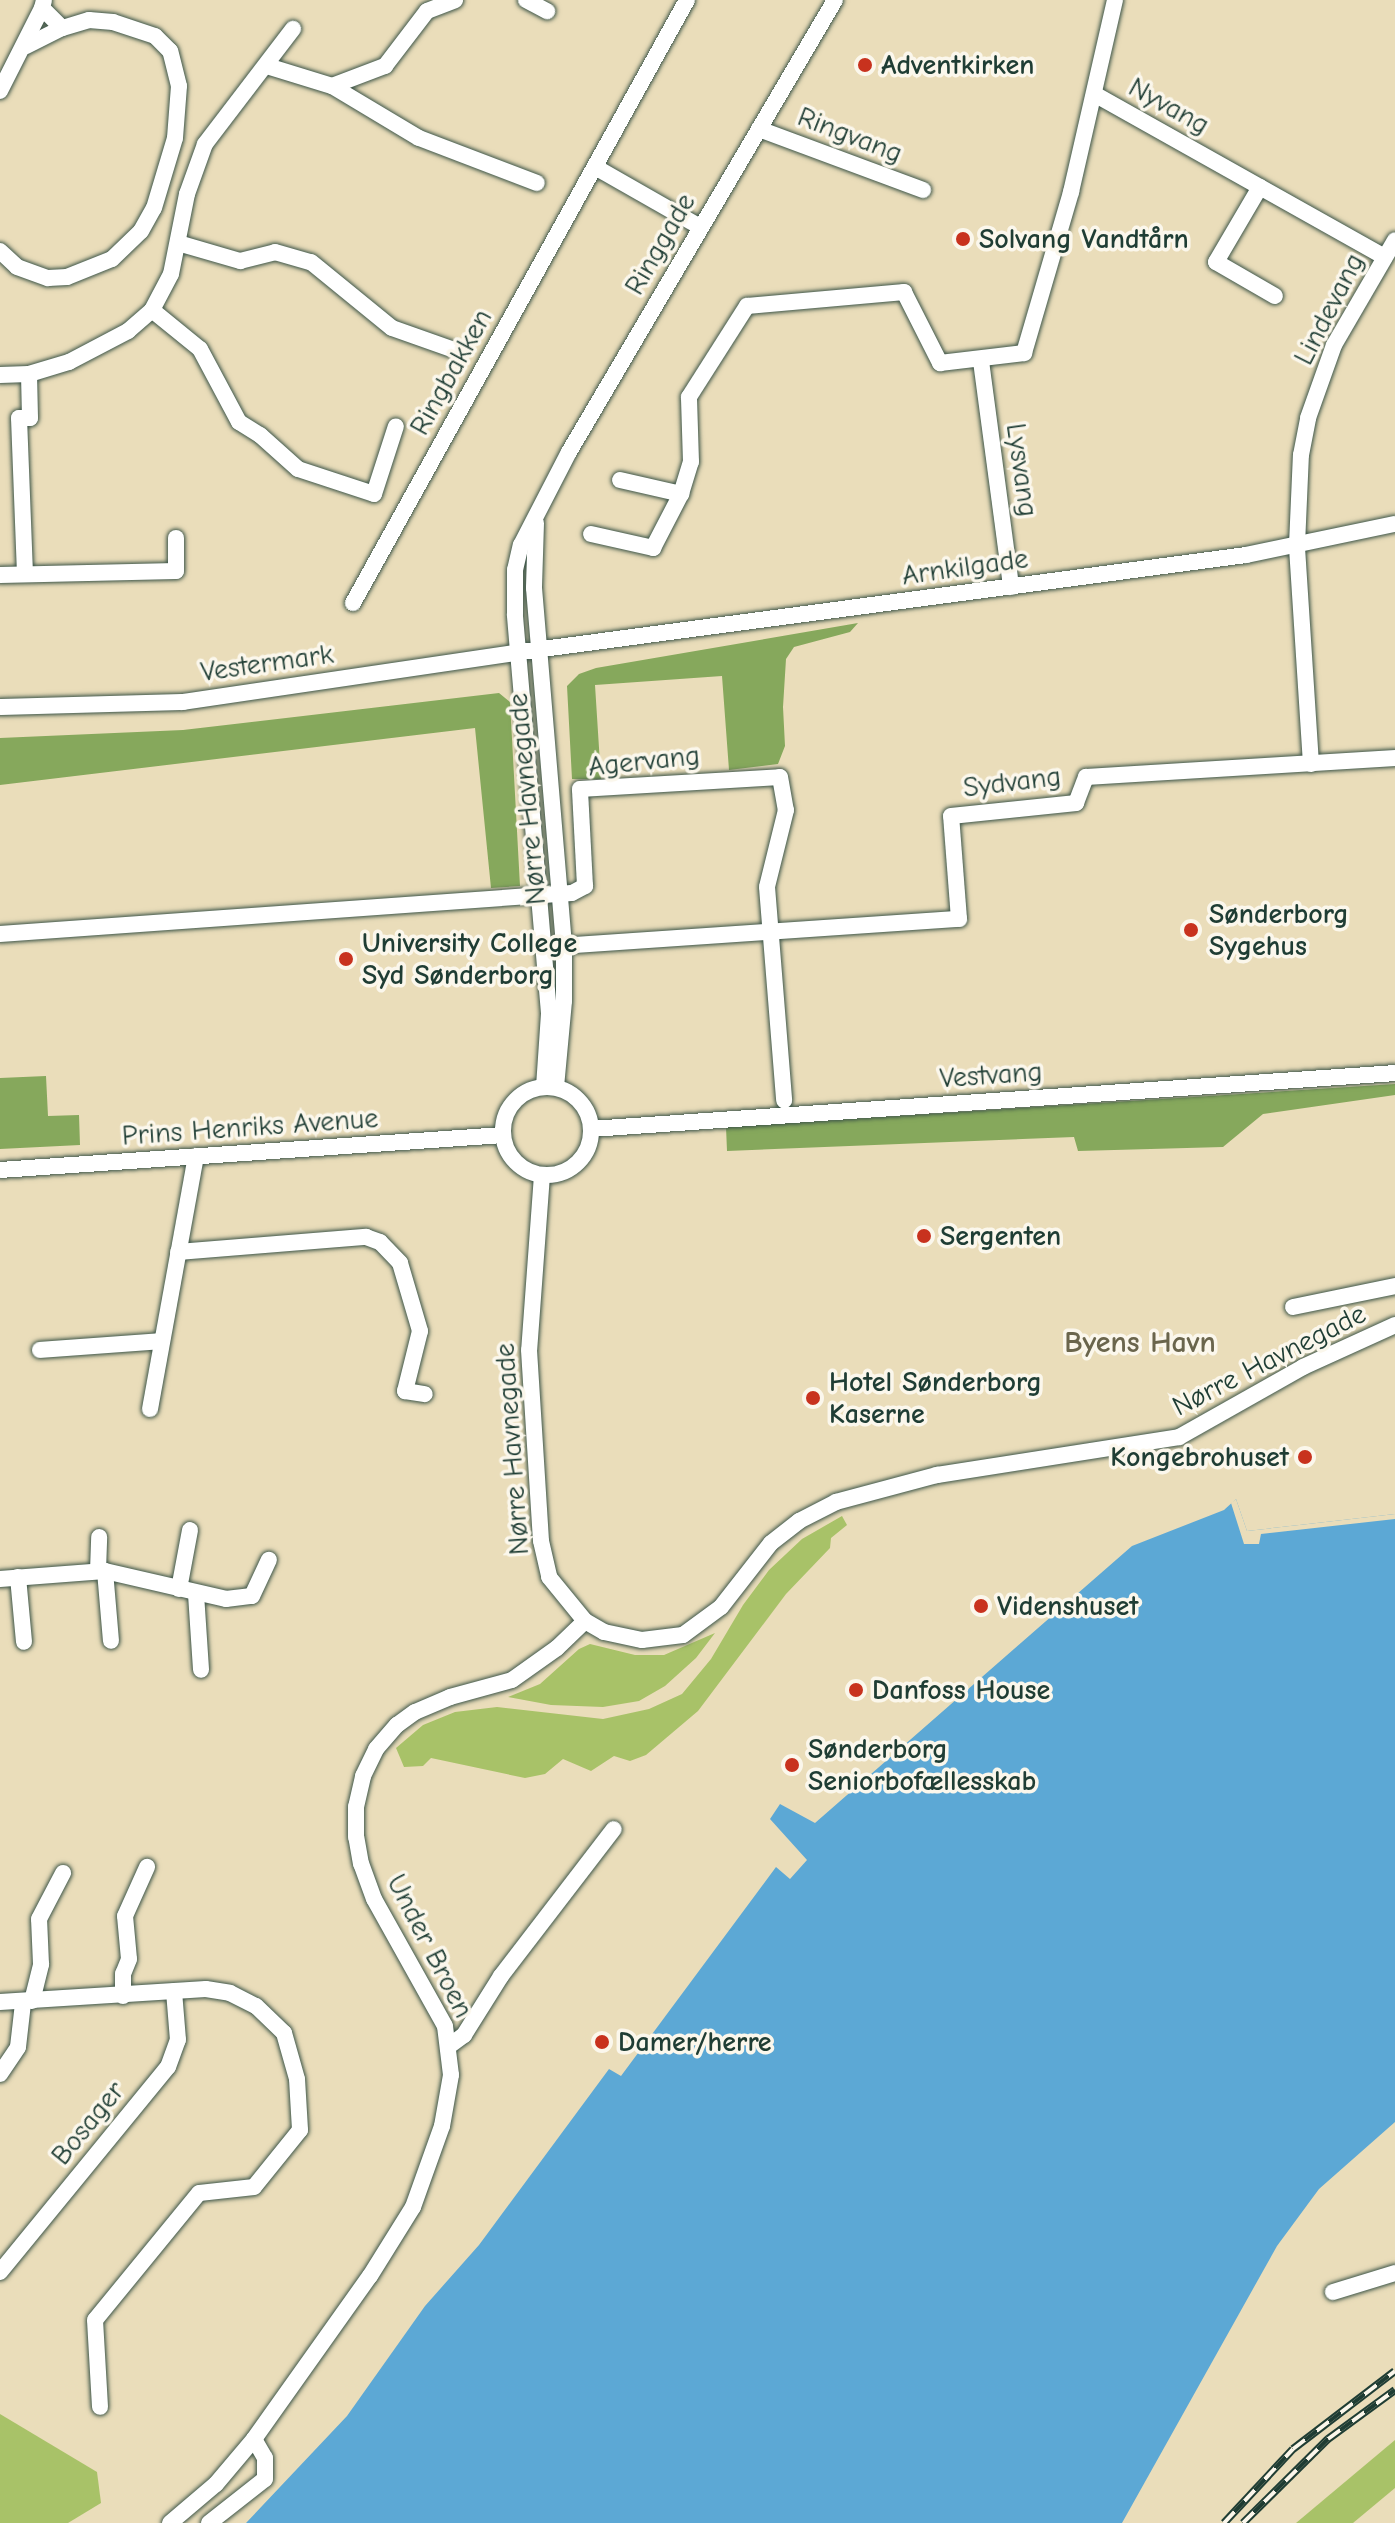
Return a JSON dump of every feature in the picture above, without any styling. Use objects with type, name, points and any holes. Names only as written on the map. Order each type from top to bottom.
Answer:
[{"type":"street","points":[[332,86],[385,66],[427,11],[455,0]]},
{"type":"street","points":[[526,0],[547,11]]},
{"type":"street","name":"Ringbakken","points":[[353,603],[687,0]]},
{"type":"street","name":"Ringgade","points":[[520,652],[515,614],[515,570],[521,545],[569,452],[835,0]]},
{"type":"street","name":"Nyvang","points":[[1115,0],[1096,95],[1385,257]]},
{"type":"street","points":[[0,92],[26,46],[43,4],[62,28]]},
{"type":"street","points":[[1,248],[17,267],[48,278],[67,277],[112,259],[141,231],[154,208],[175,138],[179,86],[170,51],[155,36],[113,22],[89,20],[62,28],[26,46]]},
{"type":"street","points":[[0,375],[29,374],[96,351],[128,331],[152,310],[165,291],[187,194],[205,144],[293,29]]},
{"type":"street","points":[[267,66],[332,86],[419,138],[537,183]]},
{"type":"street","points":[[591,534],[653,548],[681,494],[691,462],[689,397],[747,306],[904,292],[940,363],[981,361],[1024,353],[1096,95]]},
{"type":"street","name":"Ringvang","points":[[759,129],[923,190]]},
{"type":"street","points":[[595,167],[700,227]]},
{"type":"street","points":[[1260,187],[1216,262],[1275,296]]},
{"type":"street","name":"Lindevang","points":[[1297,545],[1299,470],[1308,418],[1334,345],[1395,240]]},
{"type":"street","points":[[178,243],[240,261],[275,252],[311,262],[392,328],[457,351]]},
{"type":"street","points":[[152,310],[200,349],[239,422],[260,435],[298,469],[374,494],[396,426]]},
{"type":"street","name":"Lysvang","points":[[981,361],[1011,587]]},
{"type":"street","points":[[25,574],[19,418],[30,418],[29,374]]},
{"type":"street","points":[[620,480],[681,494]]},
{"type":"street","name":"Ringgade","points":[[537,518],[534,588],[541,650]]},
{"type":"street","name":"Arnkilgade","points":[[541,650],[1246,555],[1395,524]]},
{"type":"street","points":[[0,575],[176,571],[176,538]]},
{"type":"street","points":[[1297,545],[1311,764],[1395,758]]},
{"type":"street","name":"Vestermark","points":[[0,707],[183,702],[541,650]]},
{"type":"street","name":"Nørre Havnegade","points":[[541,650],[564,946],[564,1001],[550,1087]]},
{"type":"street","name":"Nørre Havnegade","points":[[520,652],[546,947],[550,1087]]},
{"type":"street","name":"Sydvang","points":[[546,947],[959,919],[951,816],[1076,803],[1086,777],[1311,764]]},
{"type":"street","name":"Agervang","points":[[561,894],[585,886],[580,789],[780,777],[786,810],[767,887],[784,1100]]},
{"type":"street","points":[[0,934],[561,894]]},
{"type":"street","name":"Vestvang","points":[[591,1129],[1395,1073]]},
{"type":"street","points":[[550,1087],[581,1102],[591,1129],[590,1142],[578,1163],[567,1171],[542,1175],[515,1162],[503,1135],[509,1109],[530,1090],[550,1087]]},
{"type":"street","name":"Prins Henriks Avenue","points":[[0,1170],[503,1135]]},
{"type":"street","points":[[150,1409],[196,1156]]},
{"type":"street","name":"Nørre Havnegade","points":[[542,1175],[529,1350],[541,1541],[549,1577],[585,1621],[604,1632],[642,1640],[683,1635],[721,1607],[771,1543],[799,1521],[836,1502],[937,1475],[1179,1437],[1303,1367],[1395,1325]]},
{"type":"street","points":[[178,1252],[366,1237],[380,1242],[400,1263],[420,1331],[405,1391],[425,1394]]},
{"type":"street","points":[[1293,1307],[1395,1286]]},
{"type":"street","points":[[40,1350],[162,1341]]},
{"type":"street","points":[[179,1589],[190,1530]]},
{"type":"street","points":[[99,1537],[111,1641]]},
{"type":"street","points":[[0,1579],[102,1571],[226,1599],[252,1596],[269,1560]]},
{"type":"street","points":[[18,1577],[24,1642]]},
{"type":"street","points":[[196,1594],[201,1670]]},
{"type":"street","name":"Under Broen","points":[[170,2523],[216,2484],[254,2439],[361,2290],[413,2207],[442,2126],[451,2075],[449,2046],[437,2006],[374,1899],[361,1864],[356,1837],[356,1807],[363,1776],[376,1749],[397,1725],[415,1712],[450,1697],[512,1680],[534,1667],[585,1621]]},
{"type":"street","points":[[449,2046],[464,2035],[501,1976],[614,1829]]},
{"type":"street","points":[[123,1996],[123,1974],[129,1959],[125,1916],[147,1867]]},
{"type":"street","points":[[0,2074],[18,2047],[27,2002],[41,1964],[39,1919],[63,1873]]},
{"type":"street","points":[[0,2002],[206,1989],[230,1993],[256,2006],[284,2033],[297,2079],[300,2130],[254,2187],[199,2193],[95,2320],[100,2407]]},
{"type":"street","name":"Bosager","points":[[0,2272],[168,2067],[178,2040],[174,1991]]},
{"type":"street","points":[[1333,2292],[1395,2273]]},
{"type":"street","points":[[209,2523],[265,2479],[265,2458],[254,2439]]},
{"type":"green space","points":[[858,623],[850,632],[794,647],[786,659],[783,707],[785,746],[778,764],[729,770],[722,676],[595,685],[601,779],[572,779],[567,686],[579,674],[596,668]]},
{"type":"green space","points":[[499,693],[510,702],[520,886],[491,888],[475,728],[0,785],[0,738],[183,730]]},
{"type":"green space","points":[[46,1076],[48,1116],[79,1115],[80,1145],[0,1149],[0,1078]]},
{"type":"green space","points":[[1395,1084],[1395,1095],[1263,1114],[1223,1147],[1078,1151],[1074,1137],[727,1151],[726,1127]]},
{"type":"green space","points":[[842,1516],[847,1525],[831,1538],[830,1548],[786,1594],[698,1711],[646,1755],[630,1761],[614,1756],[591,1771],[563,1759],[545,1774],[525,1778],[431,1758],[423,1766],[404,1767],[396,1748],[423,1725],[455,1712],[497,1707],[603,1719],[649,1709],[682,1694],[711,1659],[743,1605],[769,1570],[802,1539]]},
{"type":"green space","points":[[715,1633],[696,1658],[665,1686],[639,1701],[603,1707],[551,1705],[508,1697],[540,1684],[579,1649],[590,1644],[635,1655],[664,1655]]},
{"type":"green space","points":[[0,2414],[97,2472],[101,2503],[68,2523],[0,2523]]},
{"type":"green space","points":[[1395,2440],[1395,2488],[1353,2523],[1296,2523]]},
{"type":"water","points":[[1236,1499],[1247,1531],[1395,1514],[1395,2122],[1319,2189],[1277,2246],[1122,2523],[246,2523],[347,2416],[425,2306],[479,2245],[609,2069],[621,2076],[776,1867],[790,1879],[807,1860],[770,1819],[780,1804],[815,1823],[1132,1546],[1224,1510]]},
{"type":"pier","points":[[1236,1499],[1247,1531],[1395,1514],[1395,1519],[1261,1534],[1259,1544],[1244,1544],[1231,1503]]},
{"type":"railway","points":[[1224,2523],[1293,2449],[1395,2371]]},
{"type":"railway","points":[[1243,2523],[1328,2439],[1395,2390]]},
{"type":"place","name":"Adventkirken","points":[[865,65]]},
{"type":"place","name":"Solvang Vandtårn","points":[[963,239]]},
{"type":"place","name":"Sønderborg Sygehus","points":[[1191,930]]},
{"type":"place","name":"University College Syd Sønderborg","points":[[346,959]]},
{"type":"place","name":"Sergenten","points":[[924,1236]]},
{"type":"place","name":"Hotel Sønderborg Kaserne","points":[[813,1398]]},
{"type":"place","name":"Kongebrohuset","points":[[1305,1457]]},
{"type":"place","name":"Videnshuset","points":[[981,1606]]},
{"type":"place","name":"Danfoss House","points":[[856,1690]]},
{"type":"place","name":"Sønderborg Seniorbofællesskab","points":[[792,1765]]},
{"type":"place","name":"Damer/herre","points":[[602,2042]]},
{"type":"district","name":"Byens Havn","points":[[1140,1343]]}]
